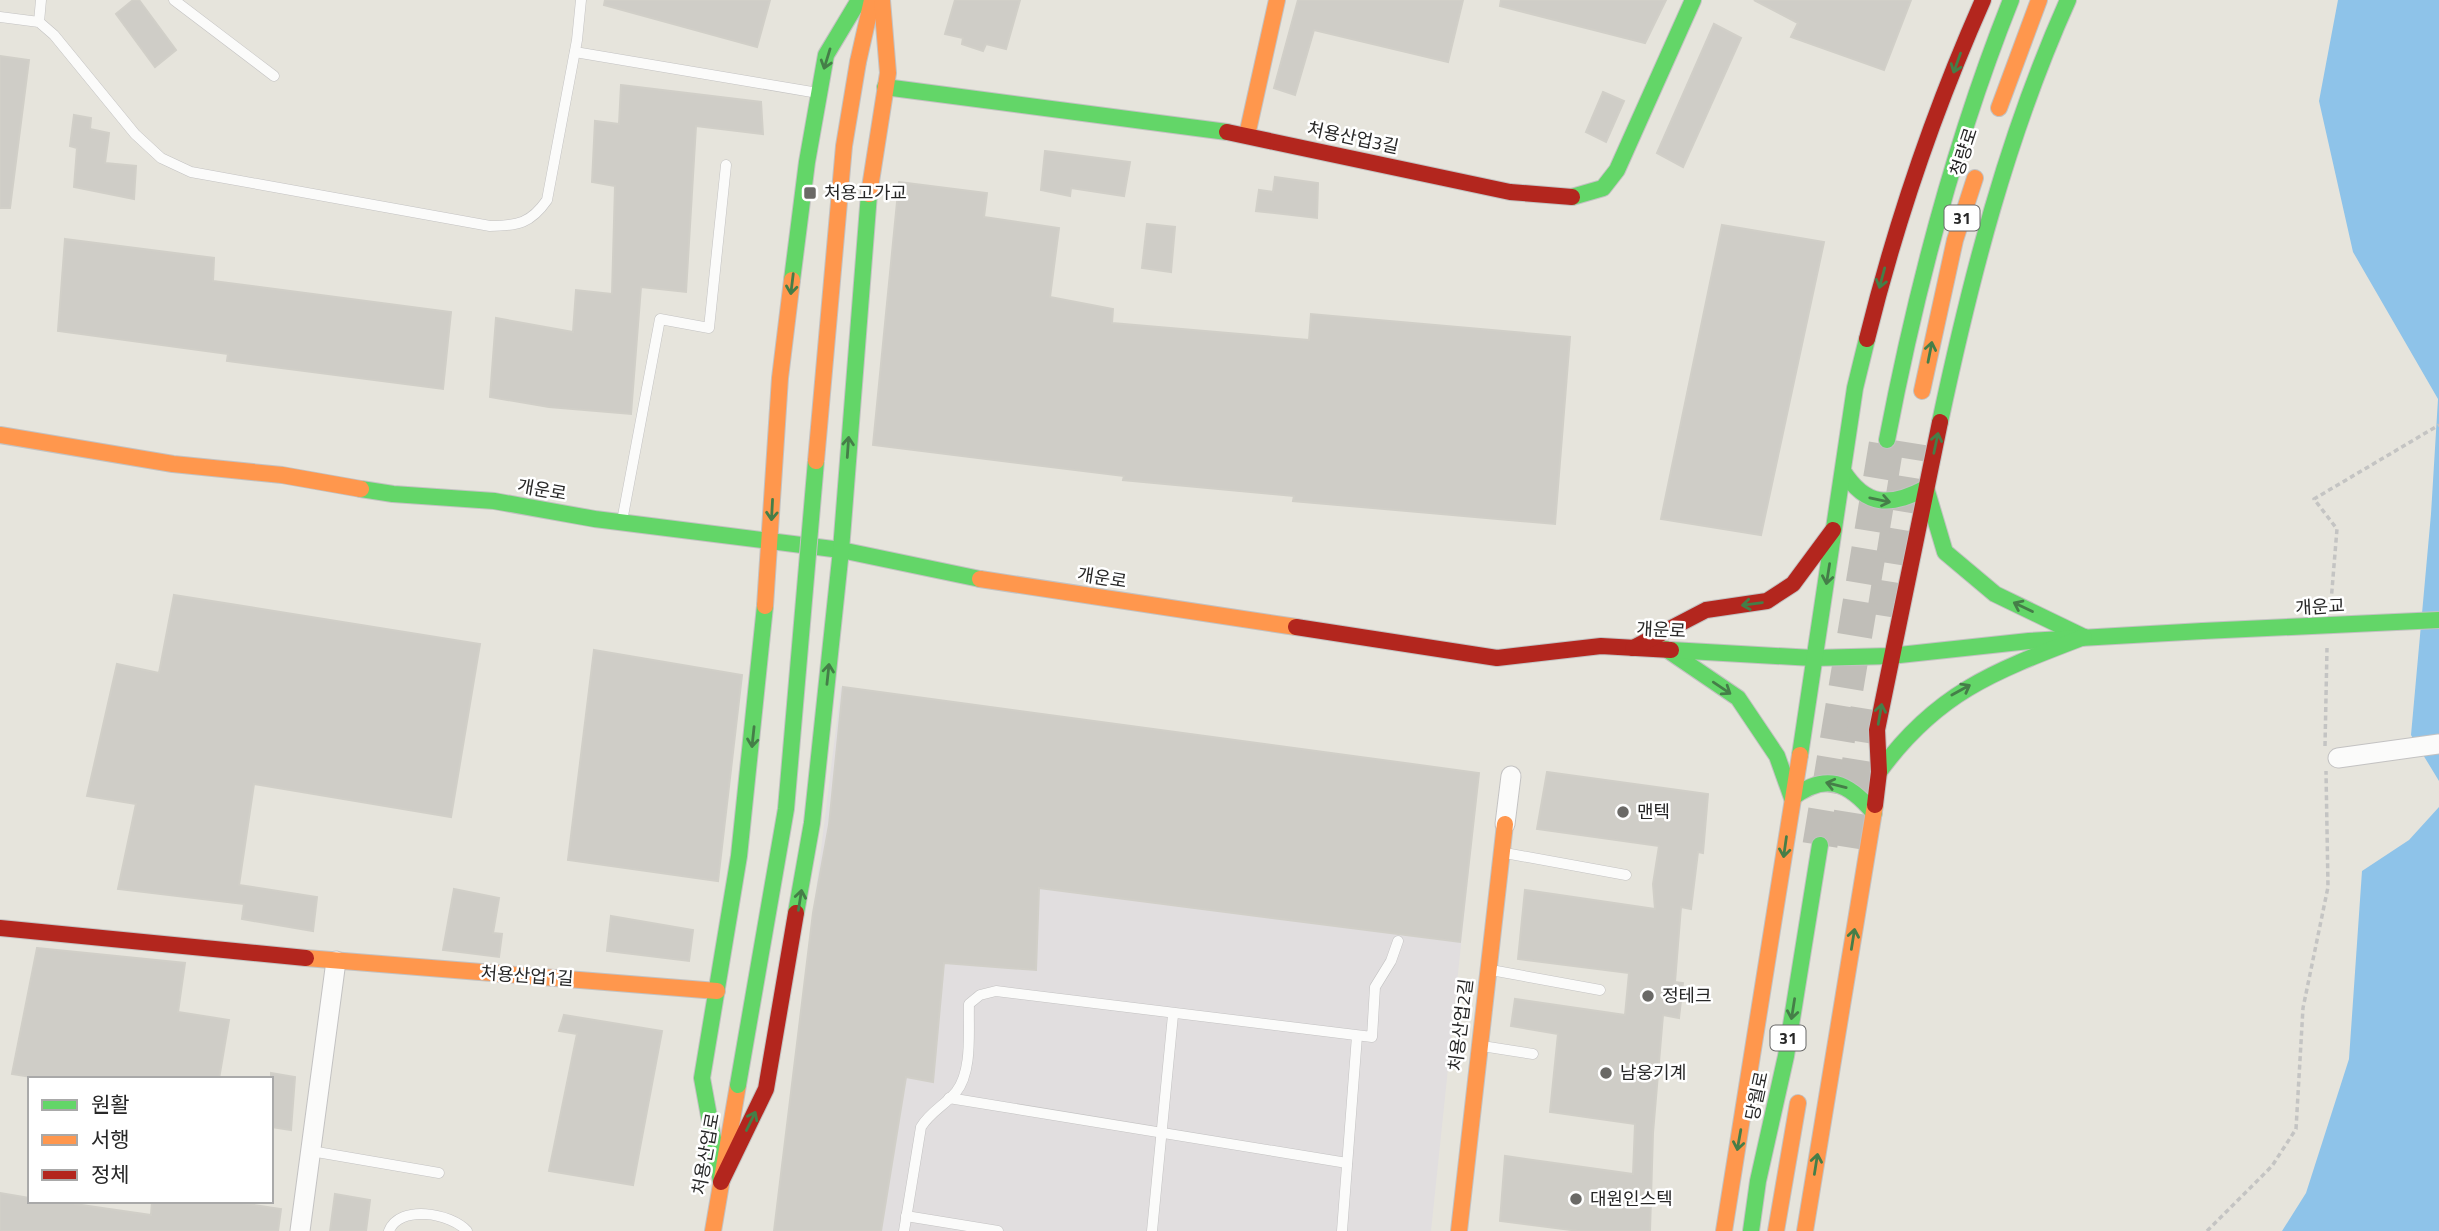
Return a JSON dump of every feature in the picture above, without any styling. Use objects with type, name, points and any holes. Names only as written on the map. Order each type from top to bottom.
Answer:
[{"type":"main road","points":[[721,1182],[702,1078],[739,856],[770,541],[780,378],[826,55],[859,0]]},
{"type":"main road","name":"처용산업로","points":[[713,1231],[786,809],[832,265],[845,146],[858,62],[872,0]]},
{"type":"main road","points":[[721,1182],[766,1089],[812,823],[841,550],[861,264],[888,73],[882,0]]},
{"type":"main road","points":[[1247,135],[1277,0]]},
{"type":"main road","name":"처용산업3길","points":[[885,87],[1247,135],[1510,192],[1584,196],[1603,188],[1617,170],[1693,0]]},
{"type":"main road","points":[[1724,1231],[1763,1000],[1855,388],[1884,271],[1964,43],[1983,0]]},
{"type":"main road","name":"청량로","points":[[1887,440],[1919,277],[1945,179],[1978,80],[2011,0]]},
{"type":"main road","name":"청량로","points":[[1992,127],[2022,39],[2039,0]]},
{"type":"main road","points":[[1805,1231],[1874,813],[1879,772],[1877,730],[1890,656],[1993,191],[2025,100],[2068,0]]},
{"type":"main road","name":"청량로","points":[[1920,402],[1955,240],[1980,164]]},
{"type":"main road","name":"개운로","points":[[0,435],[173,464],[282,475],[393,494],[494,501],[621,522],[841,550],[982,579],[1497,658],[1601,646],[1813,658],[1890,656],[2084,637],[2203,631]]},
{"type":"main road","points":[[1843,471],[1850,485],[1879,502],[1910,498],[1926,488]]},
{"type":"main road","points":[[1926,488],[1945,552],[1995,594],[2084,637]]},
{"type":"main road","points":[[1633,648],[1706,610],[1767,601],[1793,584],[1835,527]]},
{"type":"main road","name":"개운교","points":[[2203,631],[2439,620]]},
{"type":"main road","points":[[1879,772],[1896,744],[1933,707],[1992,674],[2084,637]]},
{"type":"main road","points":[[1666,649],[1738,698],[1777,756],[1792,798]]},
{"type":"main road","points":[[1792,798],[1804,788],[1819,782],[1834,782],[1863,798],[1874,813]]},
{"type":"main road","name":"처용산업2길","points":[[1459,1231],[1505,824]]},
{"type":"main road","name":"당월로","points":[[1751,1231],[1758,1181],[1786,1056],[1820,845]]},
{"type":"main road","name":"처용산업1길","points":[[0,928],[336,961],[717,991]]},
{"type":"main road","points":[[1776,1231],[1801,1089]]},
{"type":"street","points":[[2330,756],[2439,744]]},
{"type":"street","points":[[1505,824],[1511,776]]},
{"type":"street","points":[[300,1231],[336,961]]},
{"type":"lane","points":[[39,22],[41,0]]},
{"type":"lane","points":[[174,0],[274,76]]},
{"type":"lane","points":[[0,17],[39,22],[54,35],[135,134],[161,158],[191,172],[490,226],[518,226],[535,217],[547,200],[575,52],[580,0]]},
{"type":"lane","points":[[575,52],[819,93]]},
{"type":"lane","points":[[621,522],[660,319],[709,328],[726,165]]},
{"type":"lane","points":[[1501,853],[1626,875]]},
{"type":"lane","points":[[904,1231],[921,1127],[929,1114],[949,1098],[965,1078],[969,1004],[980,995],[996,991],[1173,1015],[1372,1037],[1375,987],[1391,961],[1398,942]]},
{"type":"lane","points":[[1487,970],[1600,990]]},
{"type":"lane","points":[[1152,1231],[1173,1015]]},
{"type":"lane","points":[[1342,1231],[1357,1036]]},
{"type":"lane","points":[[1478,1045],[1533,1054]]},
{"type":"lane","points":[[949,1098],[1347,1163]]},
{"type":"lane","points":[[311,1151],[439,1173]]},
{"type":"lane","points":[[389,1231],[392,1223],[407,1214],[453,1220],[467,1231]]},
{"type":"lane","points":[[906,1216],[998,1231]]},
{"type":"path","points":[[2330,611],[2337,528],[2314,499],[2439,425]]},
{"type":"path","points":[[2207,1231],[2272,1166],[2296,1129],[2302,1008],[2328,887],[2330,756],[2324,679],[2328,638]]},
{"type":"shaded area","points":[[841,687],[1479,773],[1431,1231],[774,1231]]},
{"type":"water","points":[[2338,0],[2439,0],[2439,781],[2411,735],[2431,514],[2438,399],[2353,252],[2319,101]]},
{"type":"water","points":[[2439,807],[2439,1231],[2282,1231],[2306,1193],[2349,1059],[2362,871],[2409,840]]},
{"type":"building","points":[[133,0],[139,0],[176,50],[155,67],[116,14]]},
{"type":"building","points":[[605,0],[770,0],[757,47],[604,5]]},
{"type":"building","points":[[955,0],[1020,0],[1006,49],[986,44],[983,51],[962,44],[963,38],[945,34]]},
{"type":"building","points":[[1298,0],[1463,0],[1448,62],[1314,30],[1295,95],[1274,88]]},
{"type":"building","points":[[1501,0],[1666,0],[1645,43],[1500,6]]},
{"type":"building","points":[[1754,0],[1911,0],[1884,70],[1791,37],[1798,23]]},
{"type":"building","points":[[1714,24],[1741,38],[1683,167],[1657,153]]},
{"type":"building","points":[[0,56],[29,60],[10,208],[0,208]]},
{"type":"building","points":[[621,85],[761,102],[763,134],[696,126],[686,292],[641,287],[631,414],[549,407],[490,397],[496,318],[573,332],[576,290],[612,294],[615,186],[592,182],[595,121],[619,124]]},
{"type":"building","points":[[1603,92],[1624,101],[1606,142],[1586,132]]},
{"type":"building","points":[[74,115],[91,118],[90,129],[109,133],[105,163],[136,166],[134,199],[74,187],[77,148],[70,146]]},
{"type":"building","points":[[1045,151],[1130,162],[1124,196],[1071,188],[1070,196],[1041,190]]},
{"type":"building","points":[[1275,177],[1318,183],[1317,218],[1256,211],[1259,190],[1273,192]]},
{"type":"building","points":[[899,182],[987,193],[984,217],[1059,228],[1050,297],[1113,309],[1112,323],[1309,340],[1311,314],[1570,337],[1555,524],[1293,501],[1294,496],[1123,480],[1124,476],[873,445]]},
{"type":"building","points":[[1147,224],[1175,227],[1171,272],[1142,268]]},
{"type":"building","points":[[1722,225],[1824,242],[1761,535],[1661,519]]},
{"type":"building","points":[[65,239],[214,258],[213,281],[451,312],[443,389],[227,361],[228,354],[58,331]]},
{"type":"building","points":[[174,595],[480,644],[451,817],[254,784],[239,885],[317,897],[313,931],[242,919],[244,904],[118,889],[136,804],[87,796],[117,664],[159,673]]},
{"type":"building","points":[[594,650],[742,675],[718,881],[568,860]]},
{"type":"building","points":[[843,687],[1479,773],[1460,942],[1039,888],[1036,970],[944,963],[933,1082],[906,1077],[881,1231],[774,1231],[813,913],[829,825]]},
{"type":"building","points":[[1547,772],[1708,794],[1703,853],[1698,852],[1691,909],[1681,907],[1675,982],[1683,983],[1679,1018],[1663,1015],[1653,1133],[1650,1231],[1579,1231],[1500,1221],[1505,1156],[1633,1174],[1635,1124],[1550,1112],[1558,1034],[1511,1026],[1515,999],[1625,1015],[1629,973],[1518,959],[1525,890],[1655,909],[1653,884],[1659,846],[1537,829]]},
{"type":"building","points":[[454,889],[499,898],[493,933],[502,934],[499,957],[443,950]]},
{"type":"building","points":[[611,916],[693,930],[689,961],[607,951]]},
{"type":"building","points":[[37,948],[185,963],[178,1012],[229,1020],[219,1077],[31,1077],[12,1074]]},
{"type":"building","points":[[564,1015],[662,1031],[633,1185],[549,1171],[577,1034],[559,1031]]},
{"type":"building","points":[[271,1073],[295,1077],[291,1130],[273,1127]]},
{"type":"building","points":[[0,1193],[28,1198],[28,1203],[68,1203],[151,1215],[152,1203],[240,1203],[281,1209],[278,1231],[0,1231]]},
{"type":"building","points":[[335,1194],[370,1200],[366,1231],[330,1231]]},
{"type":"tunnel","points":[[1820,845],[1887,440]]},
{"type":"tunnel","points":[[1884,616],[1912,443]]},
{"type":"tunnel","points":[[1846,847],[1868,709]]},
{"type":"traffic: fast","points":[[792,280],[807,162],[826,55],[859,0]]},
{"type":"traffic: fast","points":[[1572,197],[1603,188],[1617,170],[1693,0]]},
{"type":"traffic: fast","points":[[1887,440],[1938,217],[1990,54],[2011,0]]},
{"type":"traffic: fast","points":[[1940,422],[1978,261],[2009,155],[2046,51],[2068,0]]},
{"type":"traffic: fast","points":[[885,87],[1227,132]]},
{"type":"traffic: fast","points":[[796,913],[812,823],[841,550],[869,194]]},
{"type":"traffic: fast","points":[[1800,755],[1855,388],[1867,339]]},
{"type":"traffic: fast","points":[[738,1085],[786,809],[816,461]]},
{"type":"traffic: fast","points":[[1843,471],[1861,492],[1880,500],[1901,498],[1926,488],[1945,552],[1995,594],[2084,637]]},
{"type":"traffic: fast","points":[[361,489],[393,494],[494,501],[595,519],[841,550],[980,579]]},
{"type":"traffic: fast","points":[[721,1182],[702,1078],[739,856],[765,606]]},
{"type":"traffic: fast","points":[[2203,631],[2439,620]]},
{"type":"traffic: fast","points":[[1671,650],[1813,658],[1890,656],[2029,641],[2203,631]]},
{"type":"traffic: fast","points":[[1879,772],[1923,722],[1970,687],[2023,661],[2084,637]]},
{"type":"traffic: fast","points":[[1666,649],[1738,698],[1777,756],[1792,798],[1815,785],[1836,784],[1855,794],[1874,813]]},
{"type":"traffic: fast","points":[[1751,1231],[1758,1181],[1786,1056],[1820,845]]},
{"type":"traffic: slow","points":[[858,62],[872,0]]},
{"type":"traffic: slow","points":[[869,194],[888,73],[882,0]]},
{"type":"traffic: slow","points":[[1247,135],[1277,0]]},
{"type":"traffic: slow","points":[[1999,108],[2039,0]]},
{"type":"traffic: slow","points":[[816,461],[844,146],[858,62]]},
{"type":"traffic: slow","points":[[1922,391],[1955,240],[1975,178]]},
{"type":"traffic: slow","points":[[765,606],[780,378],[792,280]]},
{"type":"traffic: slow","points":[[0,435],[173,464],[282,475],[361,489]]},
{"type":"traffic: slow","points":[[980,579],[1296,627]]},
{"type":"traffic: slow","points":[[1724,1231],[1800,755]]},
{"type":"traffic: slow","points":[[1805,1231],[1875,805]]},
{"type":"traffic: slow","points":[[1459,1231],[1505,824]]},
{"type":"traffic: slow","points":[[306,958],[717,991]]},
{"type":"traffic: slow","points":[[713,1231],[738,1085]]},
{"type":"traffic: slow","points":[[1776,1231],[1798,1103]]},
{"type":"traffic: jam","points":[[1867,339],[1890,253],[1918,167],[1983,0]]},
{"type":"traffic: jam","points":[[1227,132],[1510,192],[1572,197]]},
{"type":"traffic: jam","points":[[1875,805],[1879,772],[1877,730],[1940,422]]},
{"type":"traffic: jam","points":[[1633,648],[1706,610],[1767,601],[1793,584],[1833,530]]},
{"type":"traffic: jam","points":[[1296,627],[1497,658],[1601,646],[1671,650]]},
{"type":"traffic: jam","points":[[721,1182],[766,1089],[796,913]]},
{"type":"traffic: jam","points":[[0,928],[306,958]]},
{"type":"place","name":"처용고가교","points":[[810,193]]},
{"type":"place","name":"맨텍","points":[[1623,812]]},
{"type":"place","name":"정테크","points":[[1648,996]]},
{"type":"place","name":"남웅기계","points":[[1606,1073]]},
{"type":"place","name":"대원인스텍","points":[[1576,1199]]}]
